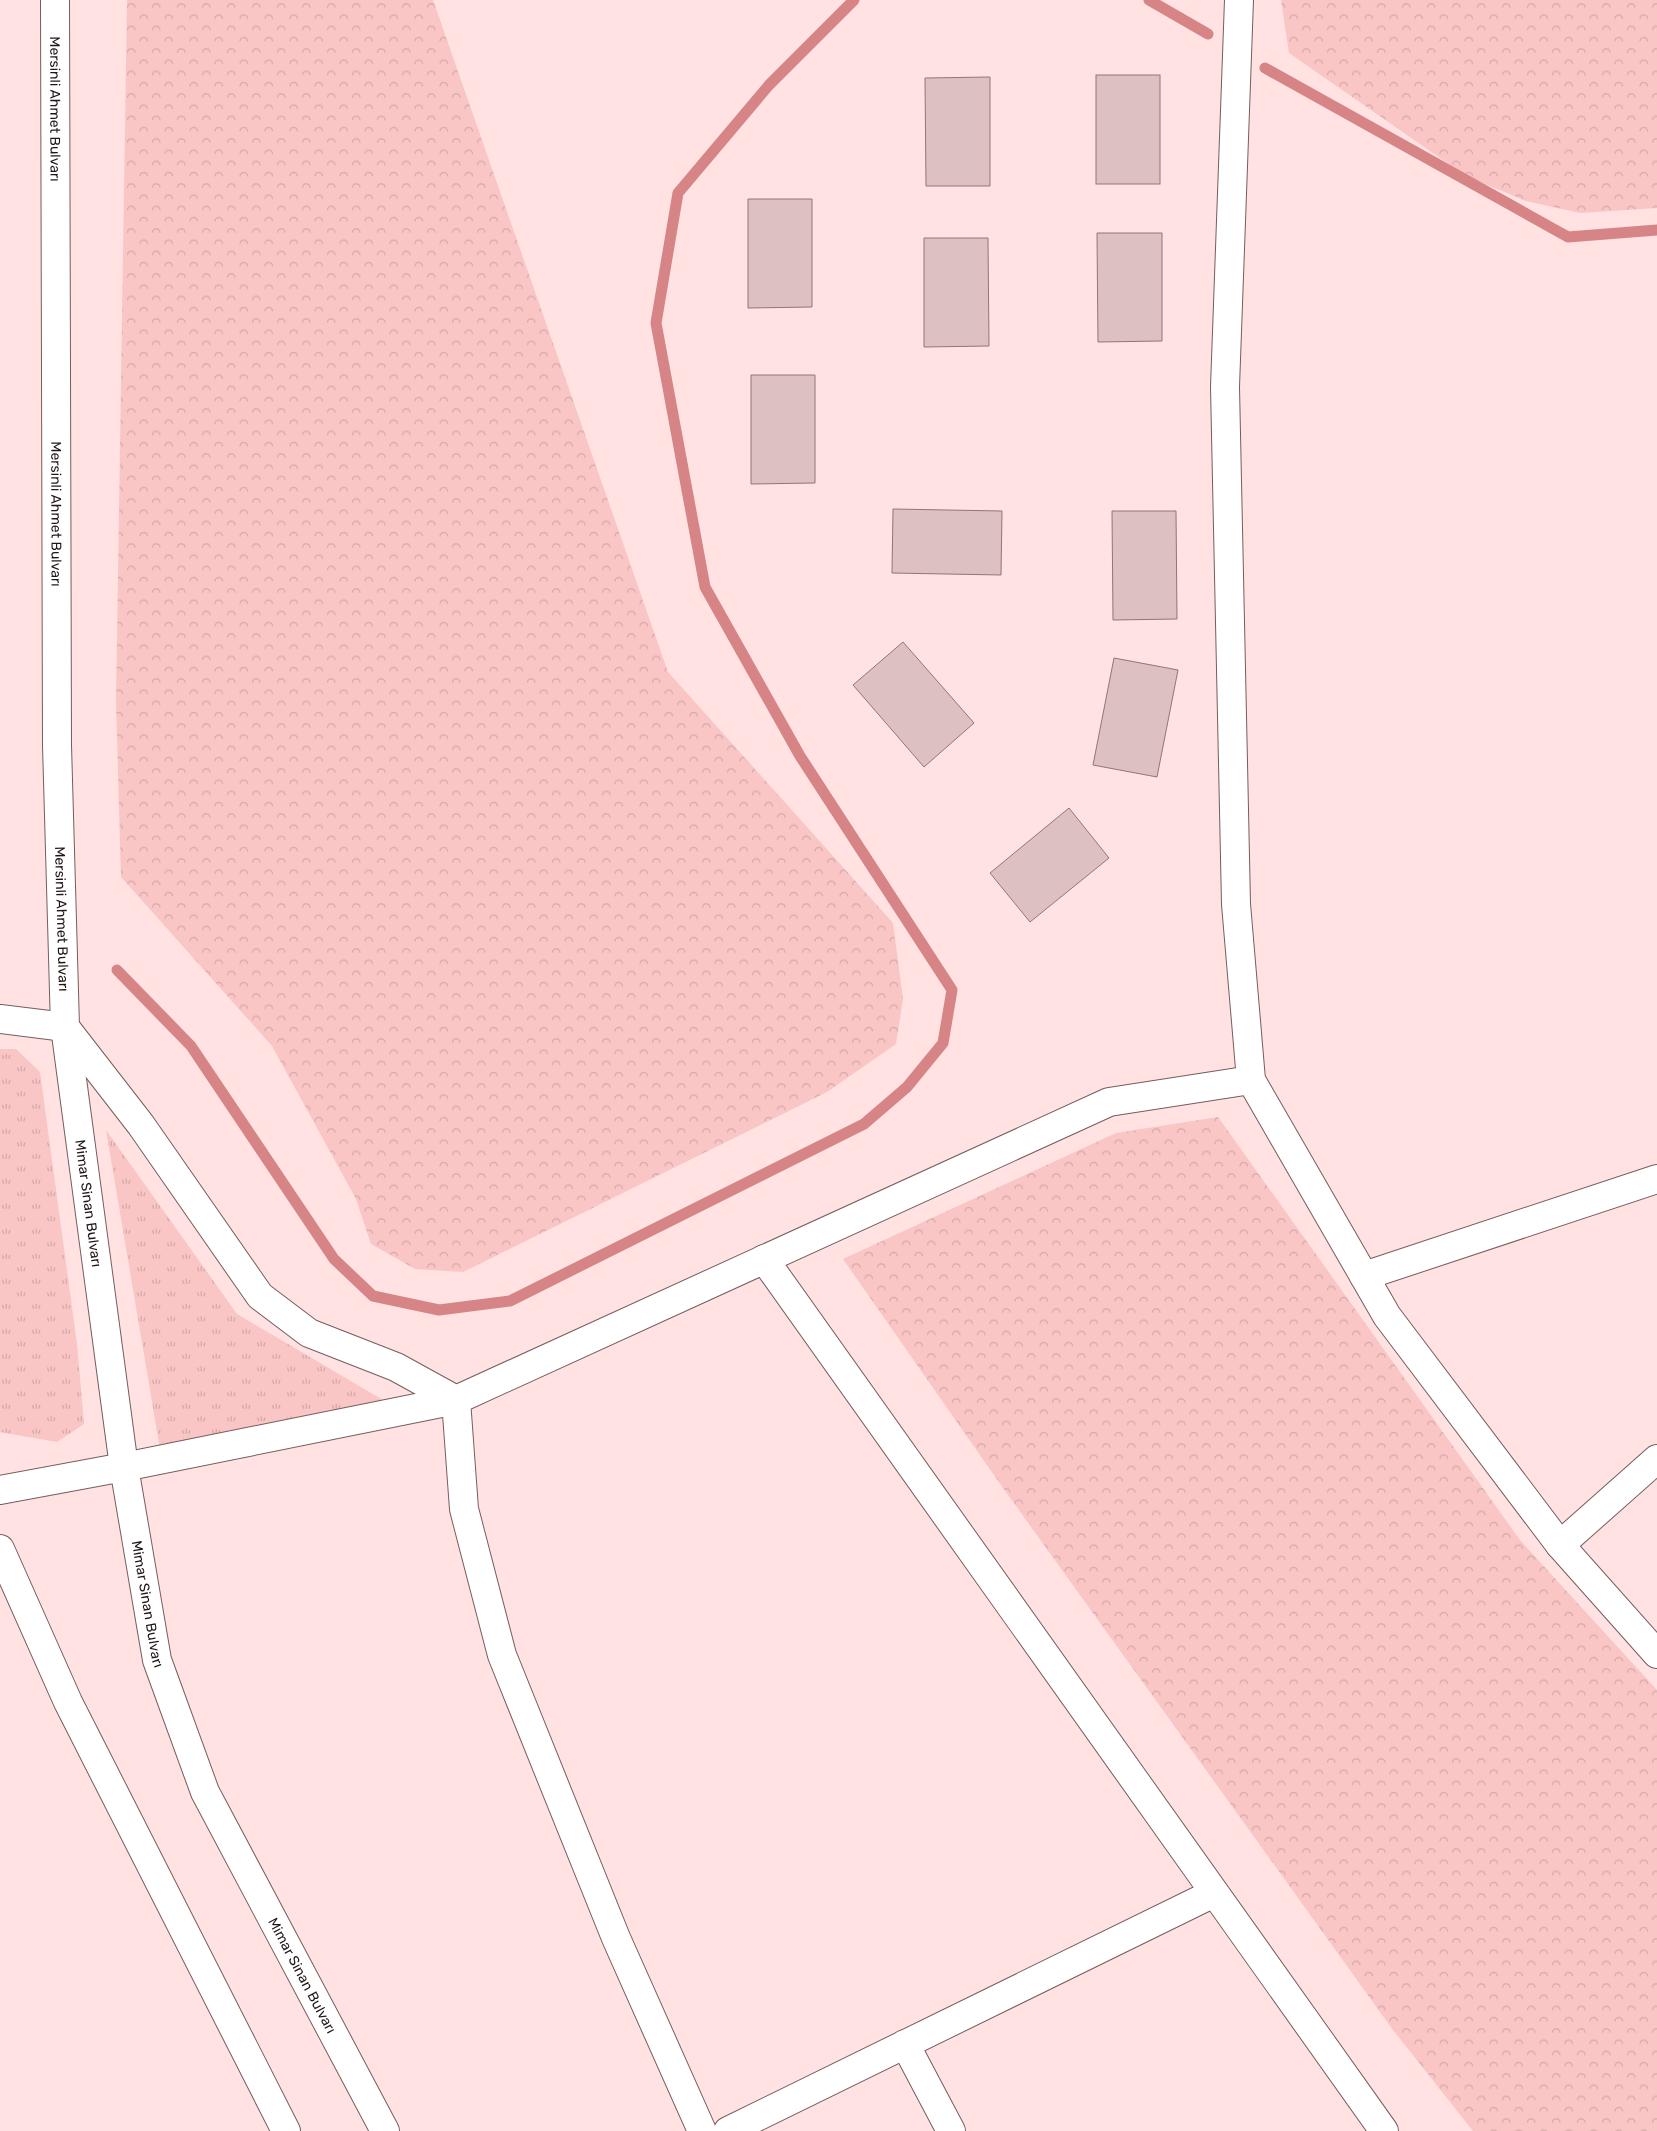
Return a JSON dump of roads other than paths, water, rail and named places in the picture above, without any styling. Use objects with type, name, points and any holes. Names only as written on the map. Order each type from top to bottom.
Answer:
[{"type":"street","name":"Mersinli Ahmet Bulvarı","points":[[55,0],[57,745],[64,1027]]},
{"type":"street","points":[[1238,0],[1225,387],[1236,904],[1250,1080],[1388,1316],[1560,1545],[1657,1654]]},
{"type":"street","points":[[0,1019],[64,1027],[141,1125],[260,1296],[309,1333],[396,1367],[456,1400]]},
{"type":"street","name":"Mimar Sinan Bulvarı","points":[[64,1027],[124,1468],[157,1660],[204,1792],[386,2131]]},
{"type":"street","points":[[0,1490],[124,1468],[456,1400],[1109,1102],[1250,1080]]},
{"type":"street","points":[[1364,1276],[1657,1179]]},
{"type":"street","points":[[764,1258],[1384,2131]]},
{"type":"street","points":[[456,1400],[464,1510],[502,1655],[616,1938],[702,2131]]},
{"type":"street","points":[[1560,1545],[1657,1459]]},
{"type":"street","points":[[0,1549],[68,1702],[286,2131]]},
{"type":"street","points":[[728,2131],[1214,1893]]},
{"type":"street","points":[[905,2044],[951,2131]]},
{"type":"waterway","points":[[117,970],[191,1046],[334,1259],[373,1296],[439,1310],[510,1301],[864,1124],[907,1087],[943,1043],[952,990],[800,756],[705,587],[656,323],[678,193],[769,85],[854,0]]},
{"type":"waterway","points":[[1149,0],[1208,34]]},
{"type":"waterway","points":[[1265,68],[1568,237],[1657,230]]}]
